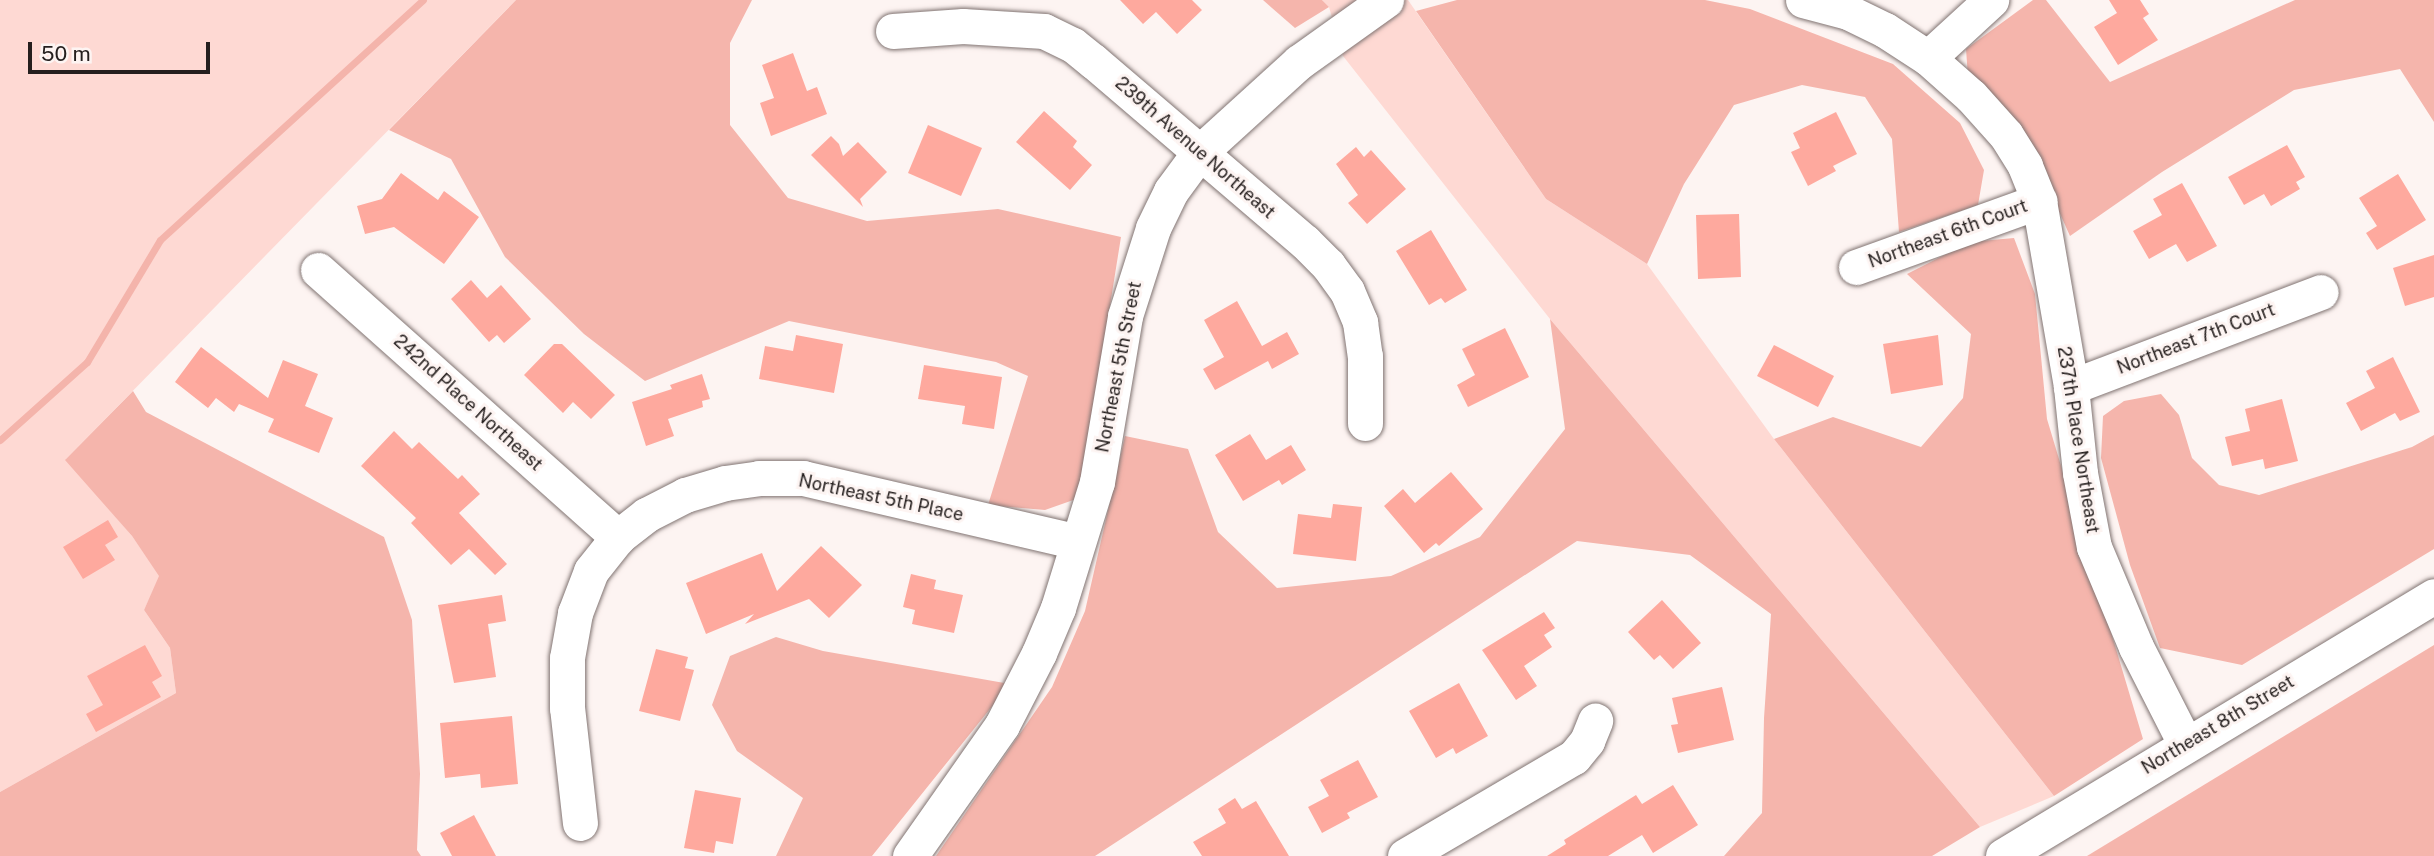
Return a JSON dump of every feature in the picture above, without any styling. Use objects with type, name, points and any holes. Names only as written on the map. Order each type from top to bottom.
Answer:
[{"type":"street","name":"Northeast 5th Street","points":[[910,856],[1002,724],[1039,653],[1058,608],[1097,482],[1125,316],[1138,271],[1165,204],[1199,153],[1299,62],[1386,0]]},
{"type":"street","points":[[1803,0],[1848,12],[1885,30],[1928,58],[1971,96],[2007,135],[2025,166],[2039,201]]},
{"type":"street","points":[[1928,58],[1992,0]]},
{"type":"street","name":"239th Avenue Northeast","points":[[893,32],[963,26],[1044,31],[1073,46],[1093,61],[1305,242],[1347,291],[1360,322],[1365,356],[1365,423]]},
{"type":"street","name":"Northeast 6th Court","points":[[1856,268],[2039,201]]},
{"type":"street","name":"237th Place Northeast","points":[[2039,201],[2071,387],[2080,473],[2094,547],[2136,647],[2185,743]]},
{"type":"street","name":"242nd Place Northeast","points":[[318,270],[618,537]]},
{"type":"street","name":"Northeast 7th Court","points":[[2071,387],[2321,292]]},
{"type":"street","name":"Northeast 5th Place","points":[[580,823],[567,708],[567,658],[575,613],[591,571],[618,537],[646,515],[685,495],[748,480],[803,478],[1078,542]]},
{"type":"street","name":"Northeast 8th Street","points":[[2003,856],[2185,743],[2434,596]]},
{"type":"street","points":[[1405,856],[1574,757],[1587,741],[1595,721]]},
{"type":"shaded area","points":[[0,0],[516,0],[66,459],[132,536],[160,576],[144,610],[170,648],[176,693],[0,792]]},
{"type":"shaded area","points":[[516,0],[752,0],[730,43],[730,125],[788,198],[867,221],[998,209],[1121,237],[1079,498],[1045,510],[988,505],[1028,376],[996,362],[789,321],[645,381],[584,334],[505,257],[451,159],[389,130]]},
{"type":"shaded area","points":[[1263,0],[1322,0],[1329,7],[1295,28]]},
{"type":"shaded area","points":[[1322,0],[1408,0],[1546,199],[1647,264],[1774,439],[2054,796],[1980,827],[1550,319],[1343,56],[1329,7]]},
{"type":"shaded area","points":[[1457,0],[1705,0],[1750,9],[1893,64],[1960,123],[1984,170],[1978,205],[1899,232],[1892,139],[1865,97],[1802,85],[1734,105],[1684,184],[1647,264],[1546,199],[1416,11]]},
{"type":"shaded area","points":[[2033,0],[2046,0],[2110,82],[2295,0],[2434,0],[2434,122],[2400,69],[2294,90],[2162,172],[2070,236],[2036,160],[1968,77],[1966,49]]},
{"type":"shaded area","points":[[2014,238],[2035,294],[2047,419],[2143,739],[2054,796],[1774,439],[1833,417],[1921,447],[1963,398],[1971,334],[1907,274],[1970,242]]},
{"type":"shaded area","points":[[1550,319],[1980,827],[1932,856],[1724,856],[1762,813],[1764,718],[1771,614],[1690,555],[1577,541],[1095,856],[936,856],[1052,687],[1085,611],[1125,436],[1188,449],[1218,532],[1277,588],[1391,576],[1480,537],[1565,429]]},
{"type":"shaded area","points":[[133,391],[146,412],[384,537],[412,620],[420,774],[417,850],[421,856],[0,856],[0,792],[176,693],[170,648],[144,610],[159,576],[132,536],[65,460]]},
{"type":"shaded area","points":[[2161,394],[2179,415],[2192,458],[2219,485],[2259,495],[2412,447],[2434,435],[2434,549],[2242,665],[2160,648],[2130,565],[2101,458],[2103,416],[2124,401]]},
{"type":"shaded area","points":[[776,637],[823,651],[1010,684],[872,856],[776,856],[803,798],[737,751],[712,705],[730,656]]},
{"type":"shaded area","points":[[2434,645],[2434,856],[2087,856]]},
{"type":"building","points":[[1120,0],[1192,0],[1202,10],[1177,34],[1156,12],[1143,24]]},
{"type":"building","points":[[2109,0],[2140,0],[2149,14],[2143,18],[2158,40],[2118,65],[2094,27],[2117,13]]},
{"type":"building","points":[[793,53],[807,91],[817,87],[827,114],[771,136],[760,103],[774,98],[762,65]]},
{"type":"building","points":[[1044,111],[1077,141],[1073,147],[1092,165],[1070,190],[1016,142]]},
{"type":"building","points":[[1836,112],[1857,154],[1833,166],[1836,171],[1808,186],[1791,152],[1800,148],[1793,133]]},
{"type":"building","points":[[928,125],[982,148],[961,196],[908,173]]},
{"type":"building","points":[[831,136],[839,144],[843,156],[858,142],[887,172],[860,199],[863,207],[811,155]]},
{"type":"building","points":[[2287,145],[2305,177],[2296,182],[2300,189],[2271,206],[2264,194],[2244,205],[2228,177]]},
{"type":"building","points":[[1356,147],[1364,157],[1371,150],[1406,189],[1367,224],[1348,203],[1358,195],[1336,164]]},
{"type":"building","points":[[401,173],[438,200],[444,191],[479,217],[444,264],[394,227],[365,234],[357,206],[382,199]]},
{"type":"building","points":[[2398,174],[2426,220],[2377,250],[2366,233],[2377,226],[2359,198]]},
{"type":"building","points":[[2182,183],[2217,246],[2187,262],[2176,244],[2149,259],[2133,231],[2162,215],[2153,199]]},
{"type":"building","points":[[1739,214],[1741,277],[1698,279],[1696,215]]},
{"type":"building","points":[[1431,230],[1467,290],[1445,303],[1441,298],[1429,305],[1396,251]]},
{"type":"building","points":[[2434,255],[2434,297],[2405,306],[2393,268]]},
{"type":"building","points":[[471,280],[487,298],[501,285],[531,319],[504,343],[497,335],[489,342],[451,299]]},
{"type":"building","points":[[1237,301],[1262,346],[1287,332],[1299,354],[1272,369],[1268,361],[1215,390],[1203,369],[1224,357],[1204,320]]},
{"type":"building","points":[[1505,328],[1529,377],[1468,407],[1457,385],[1475,375],[1462,349]]},
{"type":"building","points":[[796,335],[843,344],[834,393],[759,379],[765,346],[793,351]]},
{"type":"building","points":[[1938,335],[1943,385],[1891,394],[1883,344]]},
{"type":"building","points":[[554,344],[562,344],[615,395],[591,419],[573,402],[563,413],[524,375]]},
{"type":"building","points":[[1774,345],[1834,376],[1818,407],[1757,376]]},
{"type":"building","points":[[201,347],[268,398],[283,360],[318,374],[305,406],[333,418],[319,453],[268,432],[274,419],[239,404],[234,412],[216,398],[208,408],[175,382]]},
{"type":"building","points":[[2393,357],[2420,412],[2400,421],[2395,413],[2361,431],[2346,403],[2375,388],[2366,371]]},
{"type":"building","points":[[924,365],[1002,377],[994,429],[962,424],[965,406],[918,399]]},
{"type":"building","points":[[702,374],[710,399],[702,401],[703,407],[668,419],[674,436],[646,446],[632,402],[672,389],[670,385]]},
{"type":"building","points":[[2282,399],[2298,461],[2265,469],[2263,459],[2232,466],[2225,437],[2250,431],[2245,409]]},
{"type":"building","points":[[394,431],[412,449],[419,442],[458,479],[462,475],[480,494],[459,513],[507,564],[495,575],[469,549],[451,565],[411,523],[416,518],[361,466]]},
{"type":"building","points":[[1250,434],[1266,460],[1291,445],[1306,470],[1282,485],[1279,480],[1243,501],[1215,455]]},
{"type":"building","points":[[1451,472],[1483,509],[1439,546],[1436,543],[1424,553],[1384,506],[1403,489],[1415,503]]},
{"type":"building","points":[[1333,504],[1362,507],[1356,561],[1293,554],[1298,514],[1331,518]]},
{"type":"building","points":[[108,520],[118,537],[105,545],[115,560],[83,579],[63,547]]},
{"type":"building","points":[[821,546],[862,585],[829,618],[809,599],[745,624],[754,614],[706,634],[686,583],[762,553],[777,591]]},
{"type":"building","points":[[911,574],[936,580],[934,589],[963,595],[954,633],[912,624],[915,610],[903,607]]},
{"type":"building","points":[[502,595],[506,621],[488,624],[496,677],[454,683],[438,605]]},
{"type":"building","points":[[1662,600],[1701,643],[1673,669],[1660,655],[1654,660],[1628,632]]},
{"type":"building","points":[[1544,612],[1555,628],[1544,635],[1552,647],[1524,666],[1537,686],[1516,700],[1482,650]]},
{"type":"building","points":[[145,645],[162,676],[152,682],[161,697],[96,732],[86,714],[103,705],[87,676]]},
{"type":"building","points":[[656,649],[688,657],[685,668],[694,670],[680,721],[639,711]]},
{"type":"building","points":[[1459,683],[1488,736],[1456,754],[1453,748],[1436,758],[1409,711]]},
{"type":"building","points":[[1722,687],[1734,740],[1678,753],[1671,725],[1678,724],[1672,698]]},
{"type":"building","points":[[512,716],[518,784],[481,788],[480,774],[445,778],[440,723]]},
{"type":"building","points":[[1358,760],[1378,797],[1347,813],[1350,818],[1322,833],[1308,807],[1329,796],[1320,780]]},
{"type":"building","points":[[1673,785],[1698,825],[1653,853],[1642,835],[1608,856],[1547,856],[1566,844],[1564,840],[1636,795],[1642,804]]},
{"type":"building","points":[[695,790],[741,798],[733,844],[716,841],[714,853],[684,848]]},
{"type":"building","points":[[1235,798],[1242,809],[1256,801],[1289,856],[1202,856],[1193,842],[1226,823],[1218,809]]},
{"type":"building","points":[[474,815],[496,856],[452,856],[440,833]]},
{"type":"waterway","points":[[0,440],[87,362],[160,240],[423,0]]}]
